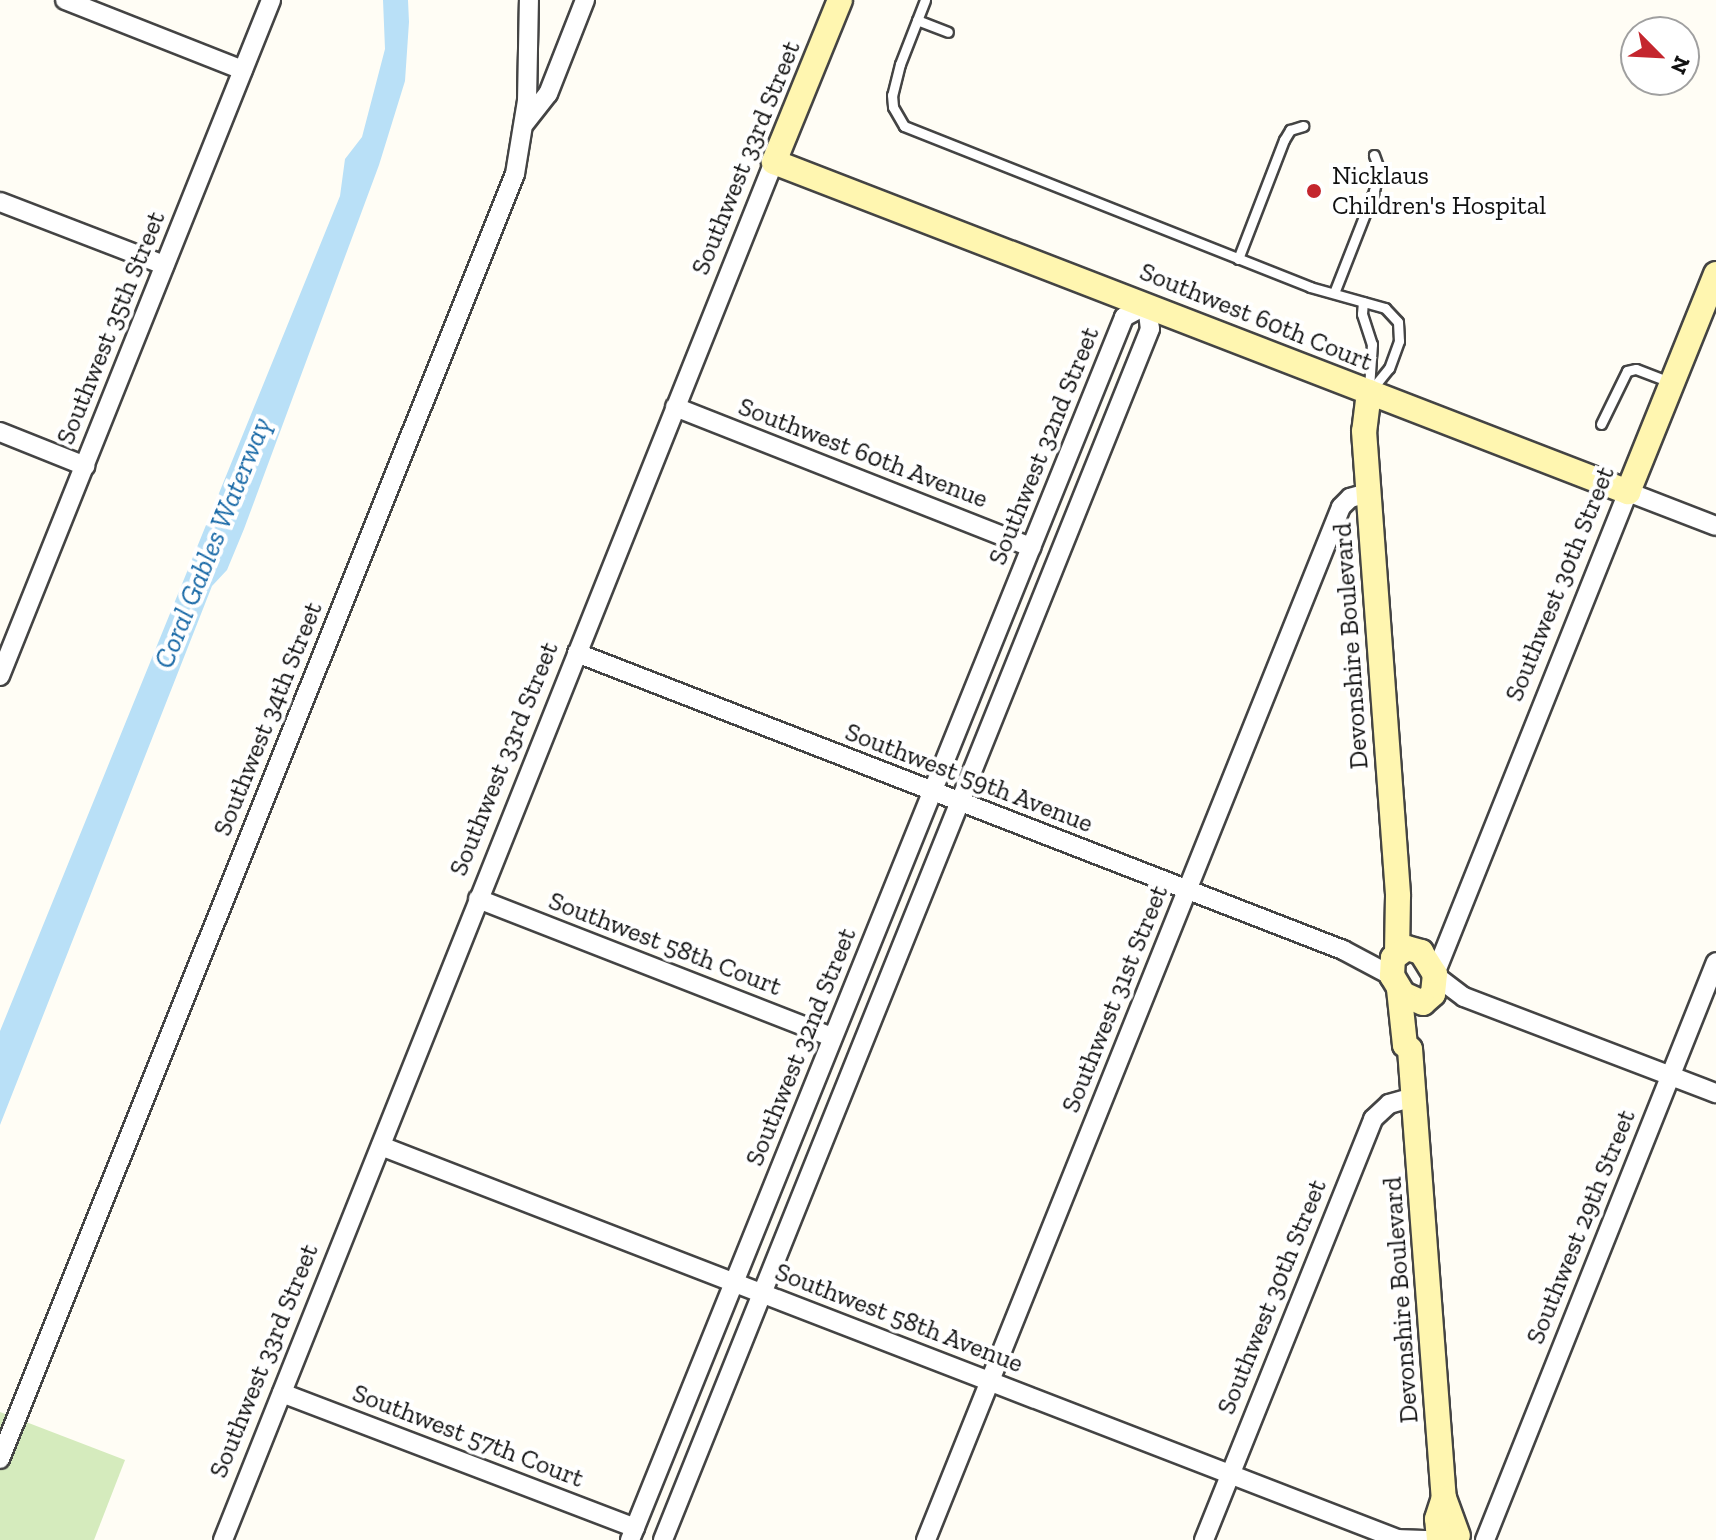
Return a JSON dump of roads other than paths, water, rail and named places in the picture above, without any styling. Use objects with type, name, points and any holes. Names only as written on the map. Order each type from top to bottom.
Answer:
[{"type":"street","points":[[65,0],[243,70]]},
{"type":"street","name":"Southwest 35th Street","points":[[2,666],[271,0]]},
{"type":"street","points":[[525,123],[529,0]]},
{"type":"street","name":"Southwest 34th Street","points":[[0,1459],[515,174],[525,123],[548,94],[585,0]]},
{"type":"street","name":"Southwest 33rd Street","points":[[223,1540],[840,0]]},
{"type":"street","name":"Southwest 60th Court","points":[[774,162],[1716,526]]},
{"type":"street","points":[[0,202],[164,265]]},
{"type":"street","name":"Southwest 30th Street","points":[[1432,988],[1456,916],[1716,274]]},
{"type":"street","points":[[663,1540],[1150,329],[1147,305]]},
{"type":"street","name":"Southwest 32nd Street","points":[[632,1534],[1124,317],[1147,305]]},
{"type":"street","name":"Devonshire Boulevard","points":[[1369,392],[1364,431],[1403,962],[1405,1045],[1410,1049]]},
{"type":"street","name":"Southwest 60th Avenue","points":[[675,407],[1031,547]]},
{"type":"street","points":[[0,432],[85,466]]},
{"type":"street","name":"Southwest 31st Street","points":[[926,1540],[1341,507],[1350,498],[1368,493]]},
{"type":"street","name":"Southwest 59th Avenue","points":[[577,653],[1343,950],[1403,962]]},
{"type":"street","name":"Southwest 58th Court","points":[[478,899],[832,1037]]},
{"type":"street","name":"Southwest 30th Street","points":[[1403,962],[1435,946],[1456,916]]},
{"type":"street","points":[[1403,962],[1413,1000],[1432,988]]},
{"type":"street","points":[[1403,962],[1432,988],[1464,997],[1716,1093]]},
{"type":"street","name":"Southwest 29th Street","points":[[1460,1539],[1494,1511],[1716,962]]},
{"type":"street","name":"Devonshire Boulevard","points":[[1432,988],[1410,1049],[1444,1498],[1460,1539]]},
{"type":"street","name":"Southwest 30th Street","points":[[1204,1540],[1373,1119],[1389,1104],[1413,1097]]},
{"type":"street","name":"Southwest 58th Avenue","points":[[381,1146],[1399,1539],[1430,1540]]},
{"type":"street","name":"Southwest 57th Court","points":[[282,1393],[632,1534]]},
{"type":"lane","points":[[925,0],[892,95],[893,107],[904,126],[1238,259],[1385,308],[1398,322],[1400,332],[1389,368],[1369,392]]},
{"type":"lane","points":[[917,20],[948,32]]},
{"type":"lane","points":[[1238,259],[1284,140],[1290,130],[1303,126]]},
{"type":"lane","points":[[1334,293],[1374,191],[1379,169],[1374,155]]},
{"type":"lane","points":[[1363,302],[1362,314],[1372,344],[1369,392]]},
{"type":"lane","points":[[1601,424],[1627,371],[1636,369],[1673,383]]},
{"type":"water","name":"Coral Gables Waterway","points":[[383,0],[408,0],[409,22],[405,81],[379,165],[244,529],[227,570],[212,586],[0,1125],[0,1031],[340,196],[345,159],[362,137],[385,49]]},
{"type":"place","name":"Nicklaus Children's Hospital","points":[[1314,191]]}]
